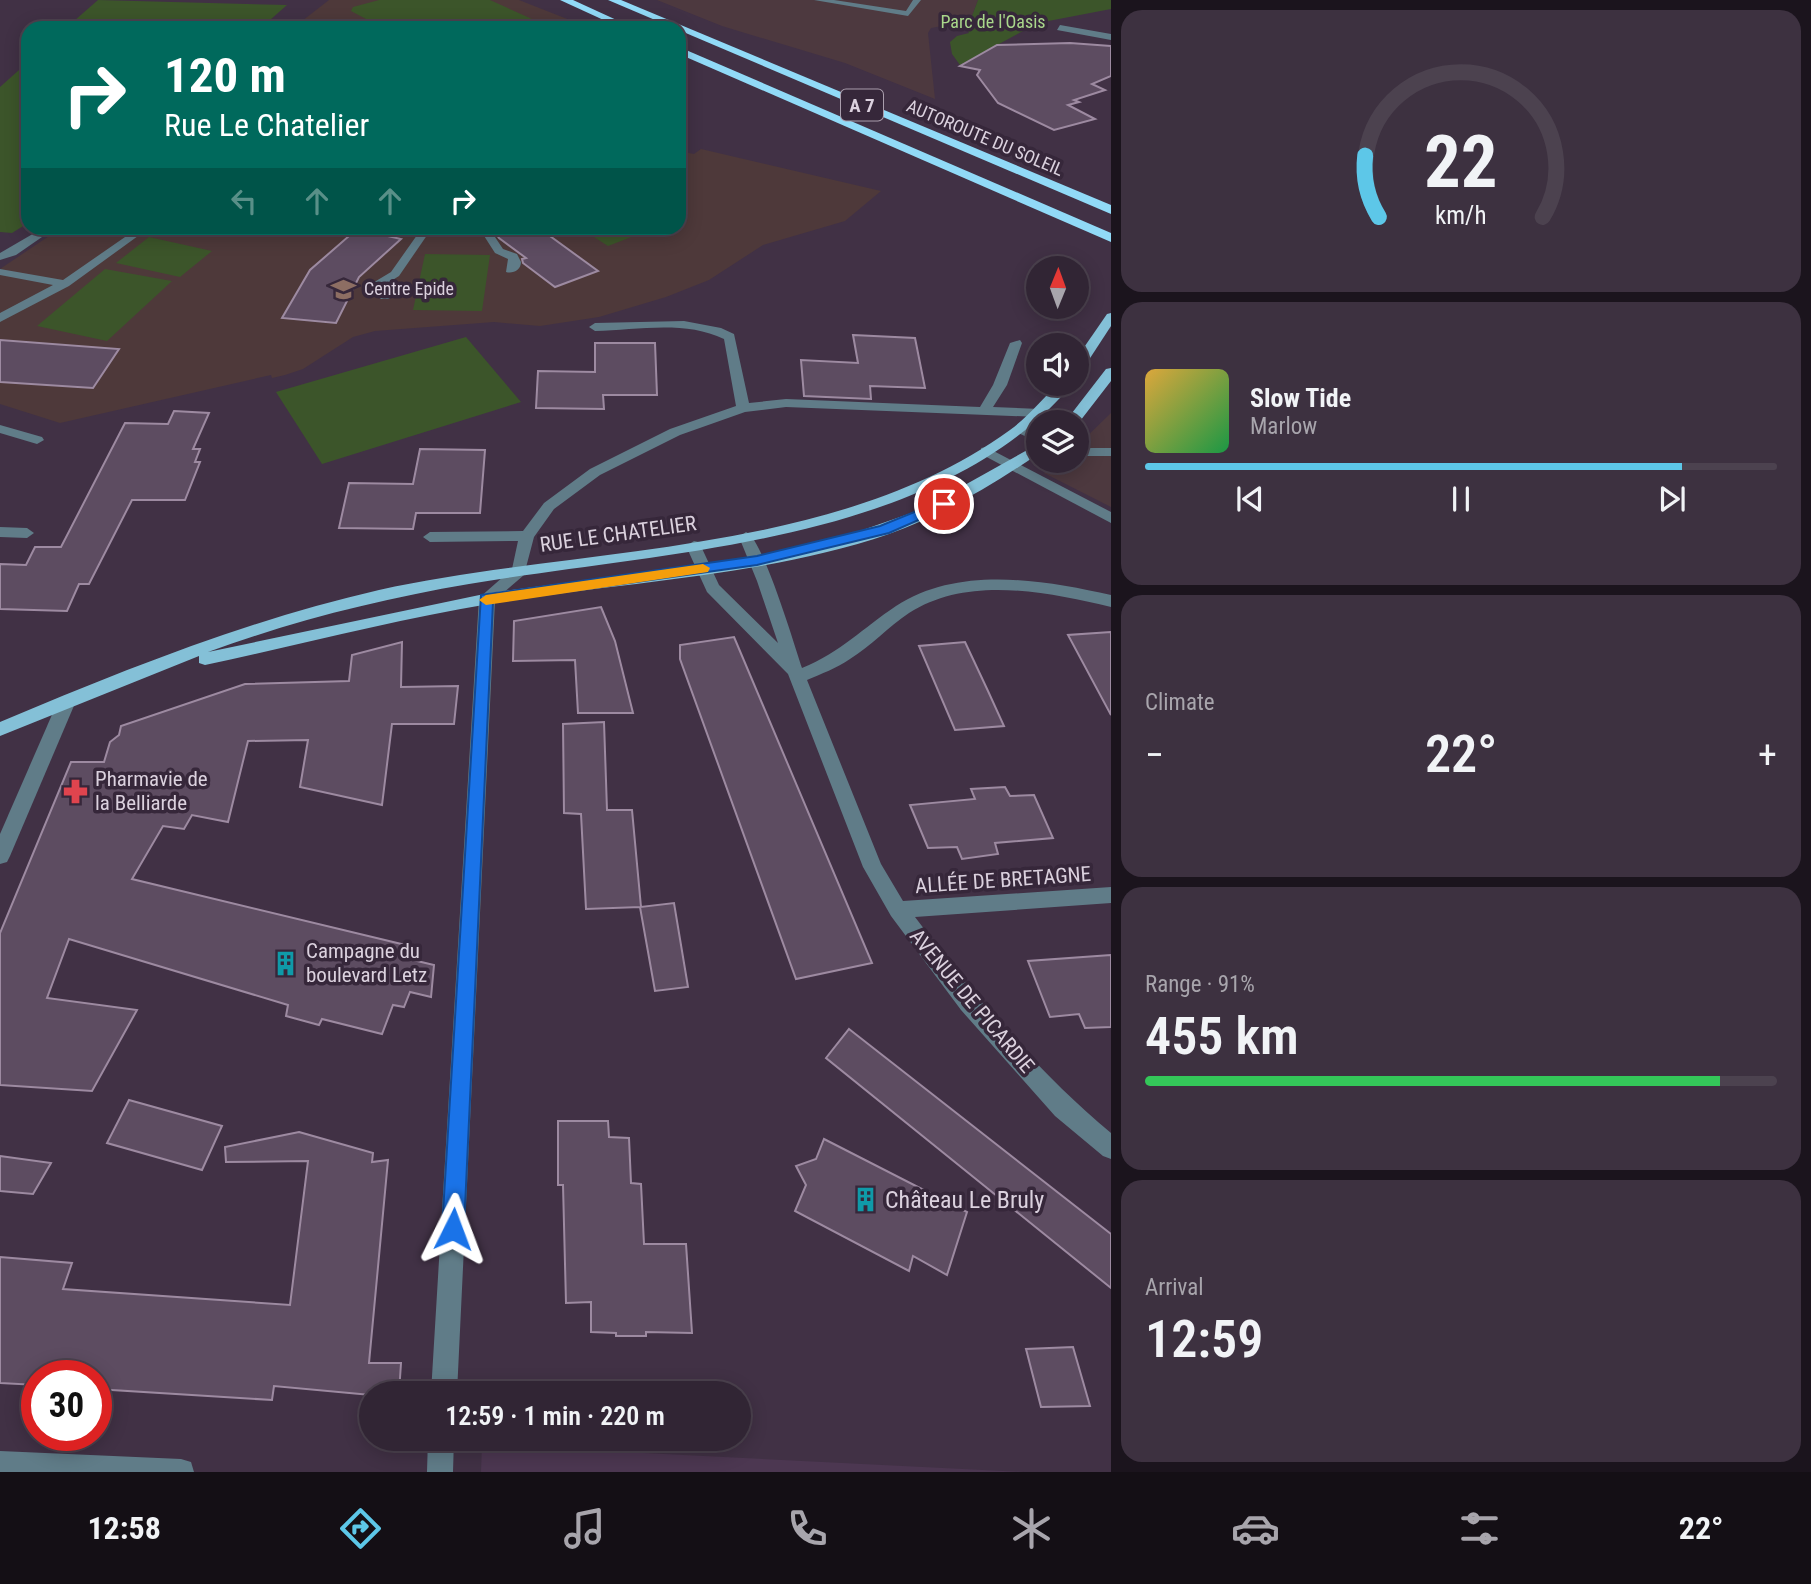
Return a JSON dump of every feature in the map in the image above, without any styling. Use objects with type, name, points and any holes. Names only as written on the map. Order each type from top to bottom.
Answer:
[{"type":"highway","points":[[565,0],[613,21]]},
{"type":"highway","name":"AUTOROUTE DU SOLEIL","points":[[613,0],[663,21]]},
{"type":"highway","name":"AUTOROUTE DU SOLEIL","points":[[686,31],[1111,210]]},
{"type":"highway","name":"AUTOROUTE DU SOLEIL","points":[[686,53],[1111,238]]},
{"type":"main road","points":[[1089,350],[1111,317]]},
{"type":"main road","points":[[1081,410],[1111,372]]},
{"type":"main road","name":"RUE LE CHATELIER","points":[[1043,410],[1055,396]]},
{"type":"main road","name":"RUE LE CHATELIER","points":[[0,729],[146,671],[294,618],[519,571],[803,527],[954,470],[1026,425]]},
{"type":"main road","name":"RUE LE CHATELIER","points":[[146,671],[486,598],[757,560],[884,530],[964,496],[1026,456]]},
{"type":"street","points":[[818,0],[908,14],[917,0]]},
{"type":"street","points":[[1060,28],[1111,37]]},
{"type":"street","points":[[0,257],[12,253],[39,235]]},
{"type":"street","points":[[0,318],[65,284],[134,235]]},
{"type":"street","points":[[385,296],[376,290],[377,284],[395,274],[422,235]]},
{"type":"street","points":[[489,235],[499,251],[512,255],[516,260],[515,266],[510,270]]},
{"type":"street","points":[[0,272],[65,284]]},
{"type":"street","points":[[596,327],[687,326],[719,329],[730,337],[743,408]]},
{"type":"street","points":[[984,411],[1000,385],[1016,343]]},
{"type":"street","points":[[445,1381],[486,598],[519,571],[527,536],[550,506],[595,472],[675,432],[743,408],[786,403],[1026,412]]},
{"type":"street","points":[[0,429],[37,440]]},
{"type":"street","points":[[1021,429],[1026,432]]},
{"type":"street","points":[[986,451],[1111,518]]},
{"type":"street","points":[[1089,452],[1111,452]]},
{"type":"street","points":[[0,532],[27,533]]},
{"type":"street","points":[[430,537],[527,536]]},
{"type":"street","name":"AVENUE DE PICARDIE","points":[[746,537],[757,560],[797,677],[873,867],[898,910],[976,1012],[1063,1108],[1111,1148]]},
{"type":"street","name":"AVENUE DE PICARDIE","points":[[694,545],[713,588],[758,631],[797,677]]},
{"type":"street","points":[[797,677],[844,656],[880,626],[923,598],[963,589],[1015,584],[1054,588],[1111,601]]},
{"type":"street","points":[[0,856],[67,701]]},
{"type":"street","name":"ALLÉE DE BRETAGNE","points":[[898,910],[1111,895]]},
{"type":"street","points":[[440,1472],[441,1451]]},
{"type":"street","points":[[0,1464],[181,1472]]},
{"type":"shaded area","points":[[329,0],[519,0],[572,21],[302,21]]},
{"type":"shaded area","points":[[657,0],[978,0],[967,29],[948,25],[931,28],[928,33],[935,99],[845,63],[722,26]]},
{"type":"shaded area","name":"Centre Epide","points":[[701,149],[881,191],[845,221],[763,245],[709,280],[666,297],[599,317],[540,326],[494,322],[375,331],[353,337],[303,369],[285,375],[272,378],[271,375],[60,423],[0,404],[0,269],[51,235],[686,235],[686,152],[694,154]]},
{"type":"shaded area","points":[[1111,413],[1111,507],[1044,473],[1089,473],[1089,434]]},
{"type":"shaded area","points":[[482,1451],[602,1451],[1024,1472],[481,1472]]},
{"type":"green space","points":[[98,0],[287,5],[269,21],[74,21]]},
{"type":"green space","points":[[379,0],[490,0],[536,21],[370,21],[351,11],[353,7]]},
{"type":"green space","name":"Parc de l'Oasis","points":[[978,0],[1111,0],[1111,9],[1038,23],[960,65],[952,54],[950,42],[957,36],[969,33],[967,29]]},
{"type":"green space","points":[[21,68],[21,227],[12,233],[0,232],[0,87]]},
{"type":"green space","points":[[591,235],[637,235],[608,246]]},
{"type":"green space","points":[[149,237],[212,251],[180,277],[116,263]]},
{"type":"green space","points":[[425,254],[490,255],[482,311],[413,310]]},
{"type":"green space","points":[[105,269],[172,281],[107,341],[37,326]]},
{"type":"green space","points":[[466,337],[521,402],[322,464],[276,392]]},
{"type":"building","points":[[1070,43],[1111,46],[1111,76],[1092,84],[1105,90],[1074,100],[1079,102],[1068,105],[1095,119],[1054,130],[998,103],[977,75],[980,70],[960,66],[997,45]]},
{"type":"building","points":[[350,235],[383,235],[401,239],[359,277],[336,323],[282,318],[310,270]]},
{"type":"building","points":[[497,235],[549,235],[598,271],[555,287],[523,263],[522,259],[526,258]]},
{"type":"building","points":[[853,335],[915,338],[925,388],[870,386],[871,399],[804,396],[801,360],[858,363]]},
{"type":"building","points":[[0,340],[119,349],[93,388],[0,382]]},
{"type":"building","points":[[595,343],[655,343],[657,395],[603,395],[604,409],[536,408],[538,371],[595,372]]},
{"type":"building","points":[[174,411],[209,413],[193,449],[200,449],[195,462],[200,462],[185,500],[132,500],[89,584],[79,584],[67,611],[0,609],[0,564],[26,565],[35,547],[61,547],[125,423],[168,424]]},
{"type":"building","points":[[420,449],[485,450],[480,513],[416,513],[413,529],[339,528],[349,483],[413,484]]},
{"type":"building","points":[[601,607],[615,641],[633,713],[578,713],[575,660],[513,661],[514,621]]},
{"type":"building","points":[[1111,632],[1111,715],[1068,635]]},
{"type":"building","points":[[734,637],[872,963],[796,979],[680,659],[680,645]]},
{"type":"building","points":[[402,642],[401,687],[458,686],[454,724],[392,724],[382,805],[300,787],[308,740],[248,741],[228,822],[192,815],[184,829],[163,826],[132,879],[418,948],[413,960],[434,965],[431,997],[410,992],[404,1007],[393,1005],[382,1034],[322,1019],[319,1025],[286,1016],[288,1005],[69,939],[47,998],[137,1010],[92,1091],[0,1085],[0,933],[71,762],[104,762],[110,742],[119,735],[121,726],[245,684],[349,681],[352,655]]},
{"type":"building","points":[[965,642],[1004,726],[955,730],[919,646]]},
{"type":"building","points":[[604,722],[607,810],[632,810],[641,907],[674,903],[688,987],[655,991],[640,907],[586,909],[581,814],[564,813],[563,724]]},
{"type":"building","points":[[1005,787],[1010,796],[1034,795],[1053,838],[995,843],[998,854],[962,859],[957,847],[928,848],[910,805],[975,799],[971,789]]},
{"type":"building","points":[[1111,955],[1111,1027],[1085,1028],[1079,1014],[1050,1017],[1028,961]]},
{"type":"building","points":[[849,1029],[1111,1234],[1111,1288],[826,1058]]},
{"type":"building","points":[[129,1100],[222,1126],[202,1170],[107,1143]]},
{"type":"building","points":[[558,1121],[608,1121],[609,1137],[629,1138],[631,1183],[641,1184],[644,1244],[686,1244],[692,1333],[646,1332],[646,1336],[616,1336],[616,1333],[591,1332],[591,1302],[566,1303],[563,1185],[558,1185]]},
{"type":"building","points":[[299,1132],[373,1153],[372,1162],[388,1160],[369,1363],[401,1363],[400,1381],[359,1381],[359,1394],[274,1386],[272,1400],[112,1390],[112,1360],[21,1360],[21,1384],[0,1383],[0,1257],[72,1263],[63,1289],[290,1305],[308,1161],[226,1162],[225,1147]]},
{"type":"building","name":"Château Le Bruly","points":[[824,1139],[967,1212],[947,1275],[913,1256],[909,1271],[795,1211],[806,1185],[796,1166],[816,1159]]},
{"type":"building","points":[[0,1156],[51,1163],[33,1194],[0,1191]]},
{"type":"building","points":[[1073,1347],[1090,1406],[1041,1407],[1026,1349]]},
{"type":"slow traffic","points":[[486,600],[614,579],[703,568]]},
{"type":"place","name":"Centre Epide","points":[[344,289]]},
{"type":"place","name":"Pharmavie de la Belliarde","points":[[75,791]]},
{"type":"place","name":"Campagne du boulevard Letz","points":[[286,963]]},
{"type":"place","name":"Château Le Bruly","points":[[865,1200]]},
{"type":"route","points":[[453,1229],[486,598],[757,560],[884,530],[944,504]]}]
